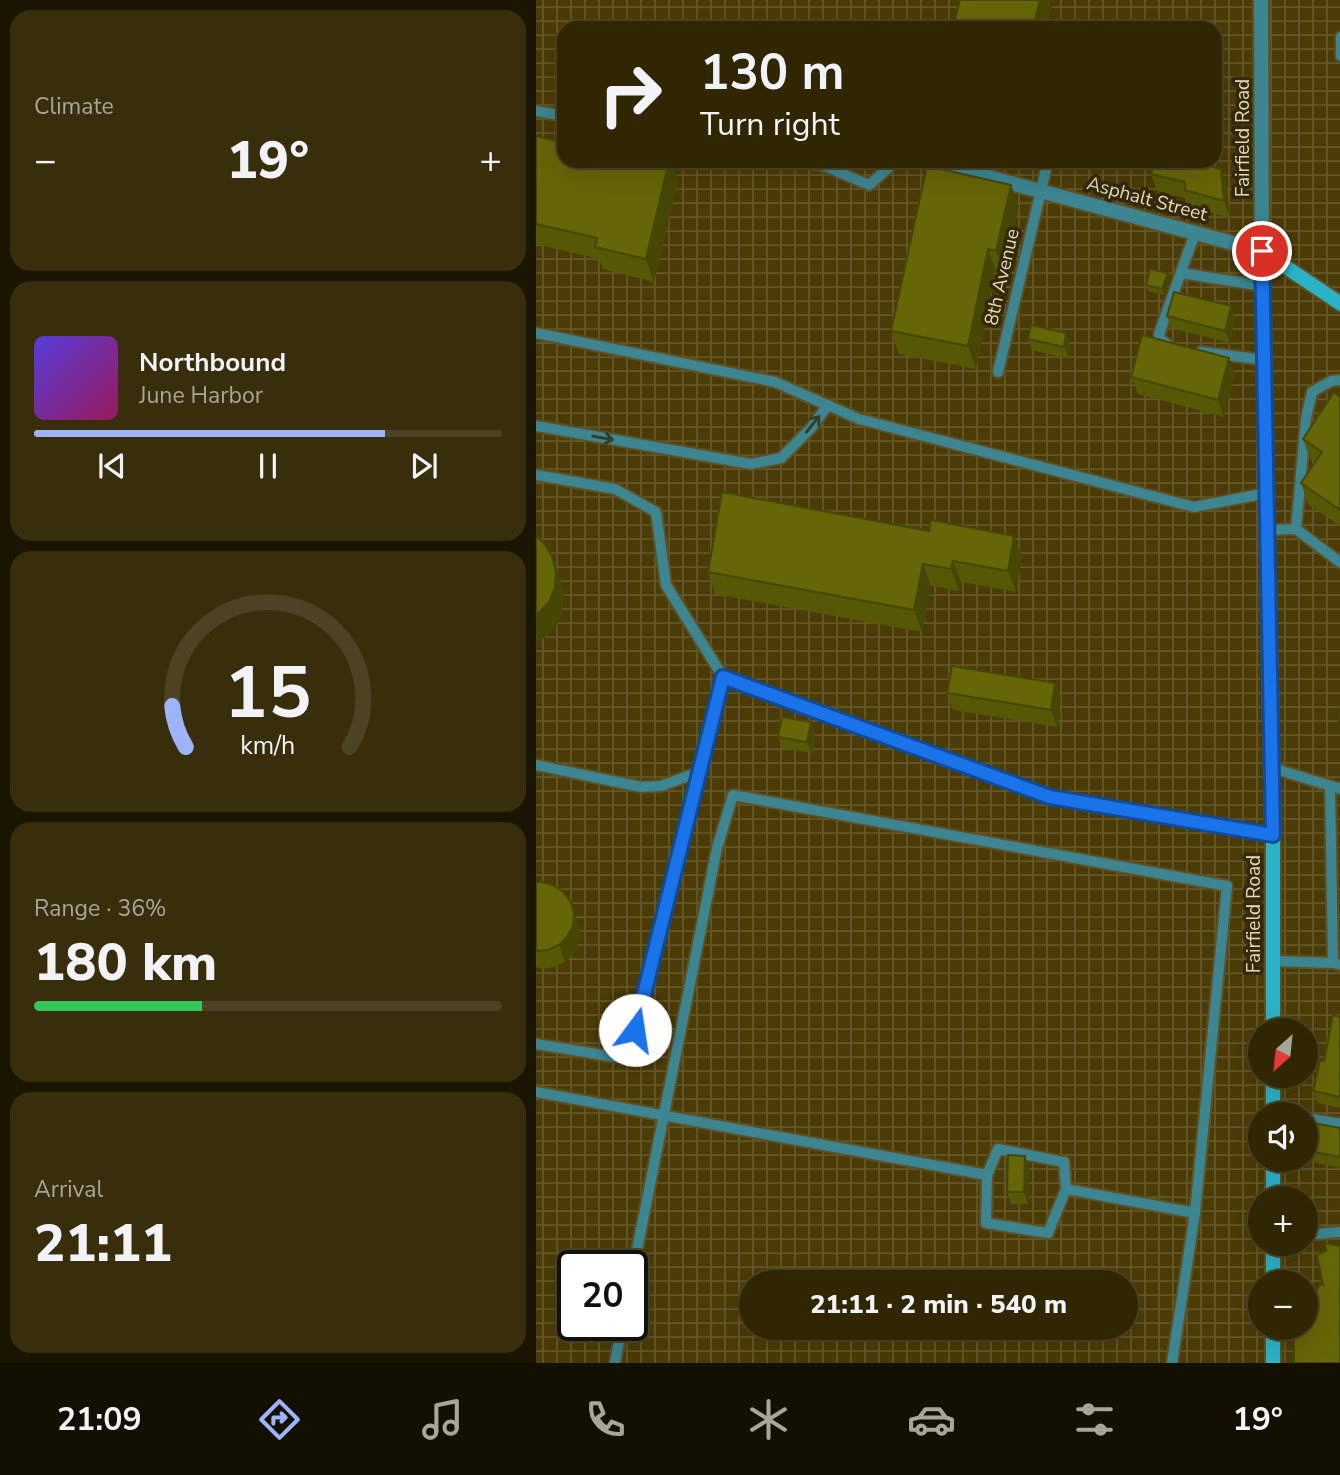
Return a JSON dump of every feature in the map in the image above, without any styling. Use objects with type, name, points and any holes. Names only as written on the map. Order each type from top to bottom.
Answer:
[{"type":"street","name":"Fairfield Road","points":[[1261,0],[1262,251],[1273,835],[1273,1018]]},
{"type":"street","name":"Asphalt Street","points":[[956,168],[1262,251]]},
{"type":"street","points":[[1262,251],[1340,304]]},
{"type":"street","points":[[1273,1340],[1273,1363]]},
{"type":"lane","points":[[1340,37],[1340,56]]},
{"type":"lane","points":[[536,111],[557,115]]},
{"type":"lane","points":[[830,168],[869,185],[888,168]]},
{"type":"lane","name":"8th Avenue","points":[[998,372],[1046,168]]},
{"type":"lane","points":[[1195,233],[1159,334],[1160,340],[1173,348],[1265,360]]},
{"type":"lane","points":[[1181,273],[1263,286]]},
{"type":"lane","points":[[536,333],[775,382],[859,419],[1194,507],[1267,493]]},
{"type":"lane","points":[[1296,529],[1305,418],[1312,392],[1331,381],[1340,380]]},
{"type":"lane","points":[[536,426],[751,464],[780,457],[811,428],[828,405]]},
{"type":"lane","points":[[536,475],[615,489],[656,512],[666,585],[723,677],[1050,797],[1273,835]]},
{"type":"lane","points":[[1268,530],[1296,529],[1340,564]]},
{"type":"lane","points":[[536,1044],[615,1057],[625,1052],[630,1045],[723,677]]},
{"type":"lane","points":[[536,765],[641,787],[661,786],[699,772]]},
{"type":"lane","points":[[1272,768],[1335,788],[1337,964],[1273,961]]},
{"type":"lane","points":[[637,1250],[717,848],[733,795],[1227,887],[1195,1213],[1172,1363]]},
{"type":"lane","points":[[536,1092],[987,1175]]},
{"type":"lane","points":[[1318,1120],[1340,1124]]},
{"type":"lane","points":[[998,1149],[1064,1162],[1066,1189],[1048,1233],[986,1223],[987,1175],[998,1149]]},
{"type":"lane","points":[[1066,1189],[1195,1213]]},
{"type":"lane","points":[[1318,1234],[1340,1232]]},
{"type":"lane","points":[[615,1363],[619,1341]]},
{"type":"shaded area","points":[[536,0],[1340,0],[1340,1363],[536,1363]]},
{"type":"building","points":[[960,0],[1040,0],[1035,21],[955,21]]},
{"type":"building","points":[[536,136],[557,141],[557,168],[667,168],[646,259],[595,247],[597,238],[536,224]]},
{"type":"building","points":[[927,168],[1011,185],[996,251],[988,249],[968,346],[891,331]]},
{"type":"building","points":[[1152,168],[1221,169],[1224,201],[1185,190],[1185,182],[1151,174]]},
{"type":"building","points":[[1150,269],[1168,273],[1162,289],[1146,285]]},
{"type":"building","points":[[1174,292],[1231,306],[1225,331],[1167,316]]},
{"type":"building","points":[[1031,325],[1066,333],[1064,347],[1028,339]]},
{"type":"building","points":[[1142,335],[1229,358],[1218,400],[1131,377]]},
{"type":"building","points":[[1334,392],[1340,397],[1340,510],[1301,483],[1322,452],[1303,439]]},
{"type":"building","points":[[722,492],[929,531],[931,520],[1014,536],[1008,571],[953,561],[951,569],[923,564],[914,610],[708,572]]},
{"type":"building","points":[[536,536],[552,556],[556,571],[555,587],[549,602],[536,616]]},
{"type":"building","points":[[952,666],[1055,683],[1051,710],[947,693]]},
{"type":"building","points":[[782,717],[811,722],[807,742],[778,737]]},
{"type":"building","points":[[536,882],[553,885],[563,892],[571,902],[574,914],[573,926],[567,937],[548,950],[536,951]]},
{"type":"building","points":[[1333,1015],[1340,1017],[1340,1097],[1313,1091],[1314,1088],[1318,1088],[1320,1060],[1324,1061]]},
{"type":"building","points":[[1318,1124],[1340,1128],[1340,1157],[1318,1153]]},
{"type":"building","points":[[1008,1155],[1025,1156],[1024,1192],[1007,1192]]},
{"type":"building","points":[[1325,1243],[1340,1246],[1340,1363],[1294,1363],[1294,1340],[1318,1340],[1318,1288],[1320,1284],[1323,1285],[1317,1256],[1326,1251]]},
{"type":"route","points":[[635,1030],[723,677],[1050,797],[1273,835],[1262,251]]}]
